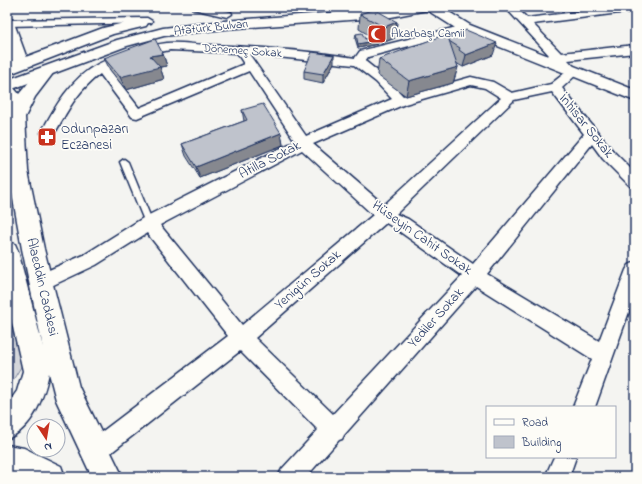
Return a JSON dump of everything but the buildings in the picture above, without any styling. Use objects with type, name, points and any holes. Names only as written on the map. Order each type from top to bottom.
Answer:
[{"type":"main road","name":"Atatürk Bulvarı","points":[[14,67],[108,31],[147,21],[310,7]]},
{"type":"main road","name":"Atatürk Bulvarı","points":[[7,86],[122,43],[163,32],[224,25],[391,12],[422,7]]},
{"type":"main road","points":[[430,7],[465,28]]},
{"type":"main road","points":[[449,7],[447,12],[465,28]]},
{"type":"main road","points":[[391,12],[428,16],[465,28],[550,58],[573,72],[635,96]]},
{"type":"main road","points":[[7,23],[14,67]]},
{"type":"main road","points":[[16,117],[27,95],[46,72]]},
{"type":"main road","name":"Alaeddin Caddesi","points":[[7,91],[16,101],[18,171],[41,282],[66,390],[108,477]]},
{"type":"main road","name":"Alaeddin Caddesi","points":[[7,251],[36,371],[32,391],[20,414],[7,425]]},
{"type":"main road","points":[[7,460],[24,463],[50,477]]},
{"type":"street","points":[[197,7],[227,14]]},
{"type":"street","points":[[510,7],[524,22],[550,58],[635,49]]},
{"type":"street","points":[[100,22],[108,8]]},
{"type":"street","points":[[524,22],[635,8]]},
{"type":"street","points":[[7,23],[147,21]]},
{"type":"street","points":[[400,101],[388,85],[358,62],[364,54],[465,28]]},
{"type":"street","name":"Dönemeç Sokak","points":[[48,133],[67,96],[81,82],[101,68],[129,55],[168,47],[241,50],[335,58],[358,62]]},
{"type":"street","name":"Hüseyin Cahit Sokak","points":[[241,50],[303,143],[384,215],[402,224],[496,290],[603,355]]},
{"type":"street","points":[[101,68],[137,114],[251,66]]},
{"type":"street","points":[[510,97],[555,87],[573,72]]},
{"type":"street","name":"Atilla Sokak","points":[[41,282],[90,260],[149,223],[303,143],[400,101],[471,80],[489,85],[510,97]]},
{"type":"street","name":"İnhisar Sokak","points":[[555,87],[591,135],[608,155],[635,182]]},
{"type":"street","name":"Yenigün Sokak","points":[[95,451],[163,402],[241,338],[384,215],[510,97]]},
{"type":"street","name":"Yediler Sokak","points":[[290,477],[334,431],[476,275],[591,135]]},
{"type":"street","points":[[149,223],[241,338],[334,431]]},
{"type":"street","points":[[584,406],[635,270]]},
{"type":"street","points":[[558,477],[565,458]]},
{"type":"lane","points":[[124,162],[149,223]]},
{"type":"shaded area","points":[[7,279],[24,362],[7,390]]},
{"type":"place","name":"Akarbaşı Camii","points":[[377,34]]},
{"type":"place","name":"Odunpazarı Eczanesi","points":[[47,137]]}]
